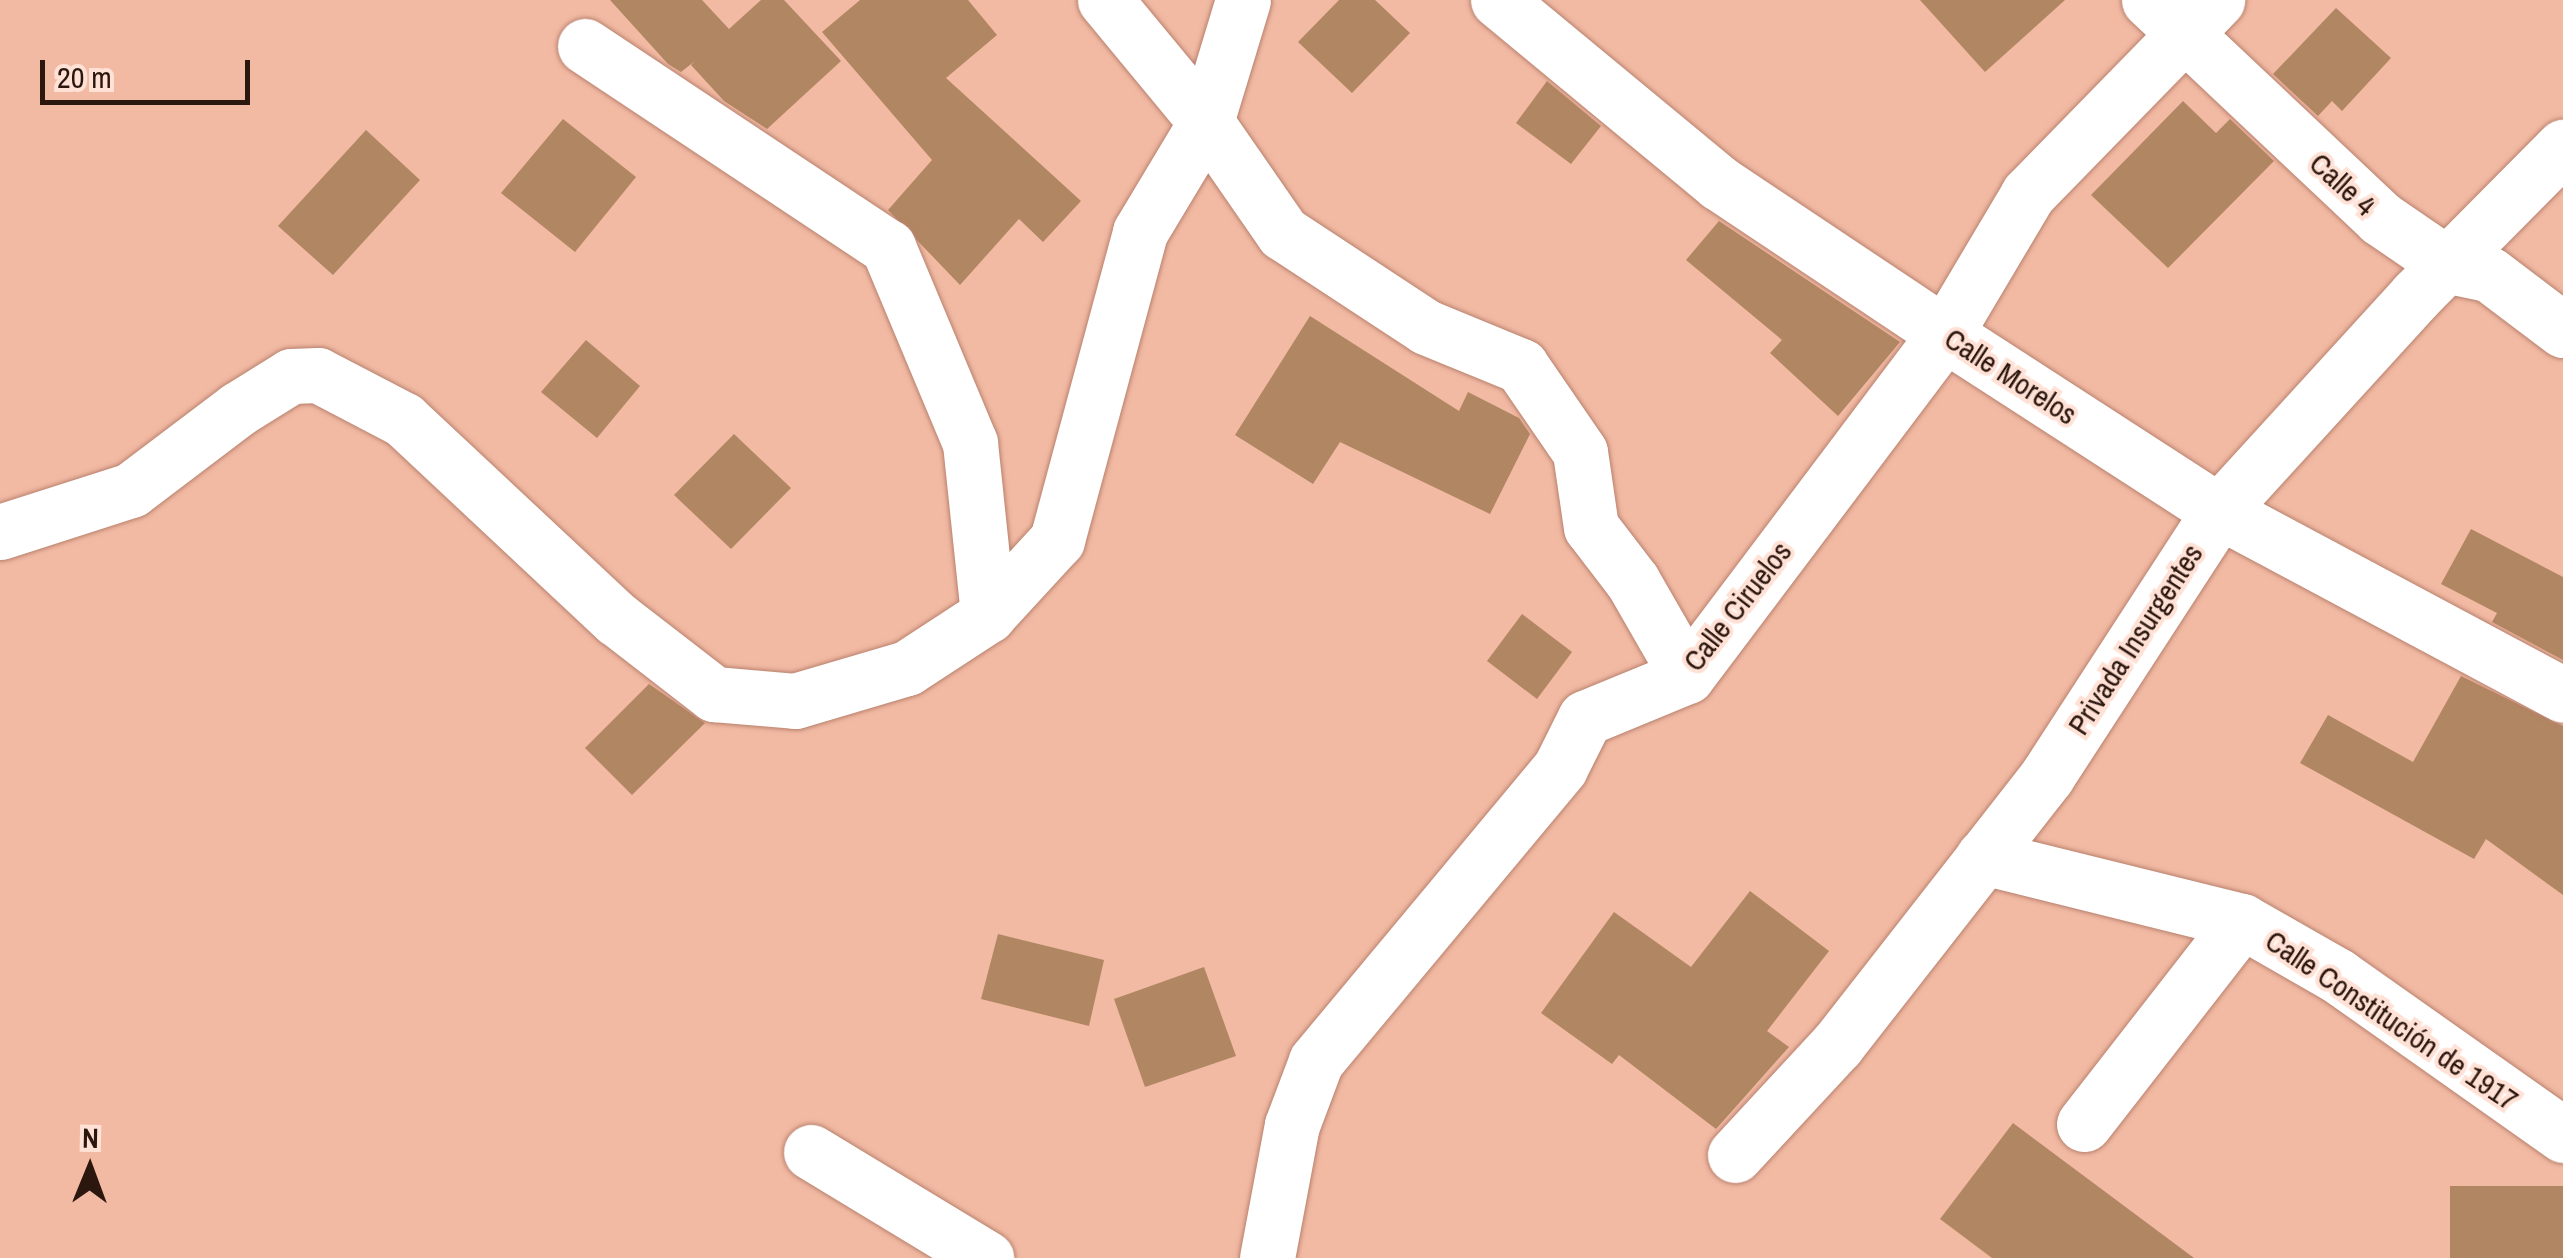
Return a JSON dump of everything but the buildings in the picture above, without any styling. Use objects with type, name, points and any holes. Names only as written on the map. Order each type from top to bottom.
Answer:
[{"type":"street","points":[[1105,0],[1206,122],[1283,233],[1426,327],[1521,366],[1580,452],[1591,528],[1633,582],[1687,676]]},
{"type":"street","points":[[0,532],[131,490],[238,409],[291,376],[318,374],[404,420],[618,619],[714,694],[795,701],[907,668],[988,615],[1057,540],[1140,232],[1206,122],[1244,0]]},
{"type":"street","name":"Calle Morelos","points":[[1498,0],[1719,183],[1945,334],[2219,511],[2563,695]]},
{"type":"street","name":"Calle Ciruelos","points":[[1267,1258],[1292,1126],[1316,1061],[1560,768],[1585,718],[1687,676],[1945,334],[2028,194],[2183,13]]},
{"type":"street","name":"Calle 4","points":[[2183,13],[2380,218],[2450,266],[2489,274],[2563,330]]},
{"type":"street","points":[[585,46],[888,247],[970,442],[988,615]]},
{"type":"street","name":"Privada Insurgentes","points":[[1735,1155],[1837,1045],[2046,776],[2219,511],[2416,294],[2450,266],[2563,147]]},
{"type":"street","name":"Calle Constitución de 1917","points":[[1983,857],[2242,921],[2338,976],[2563,1136]]},
{"type":"street","points":[[2084,1124],[2242,921]]},
{"type":"street","points":[[810,1152],[986,1258]]}]
